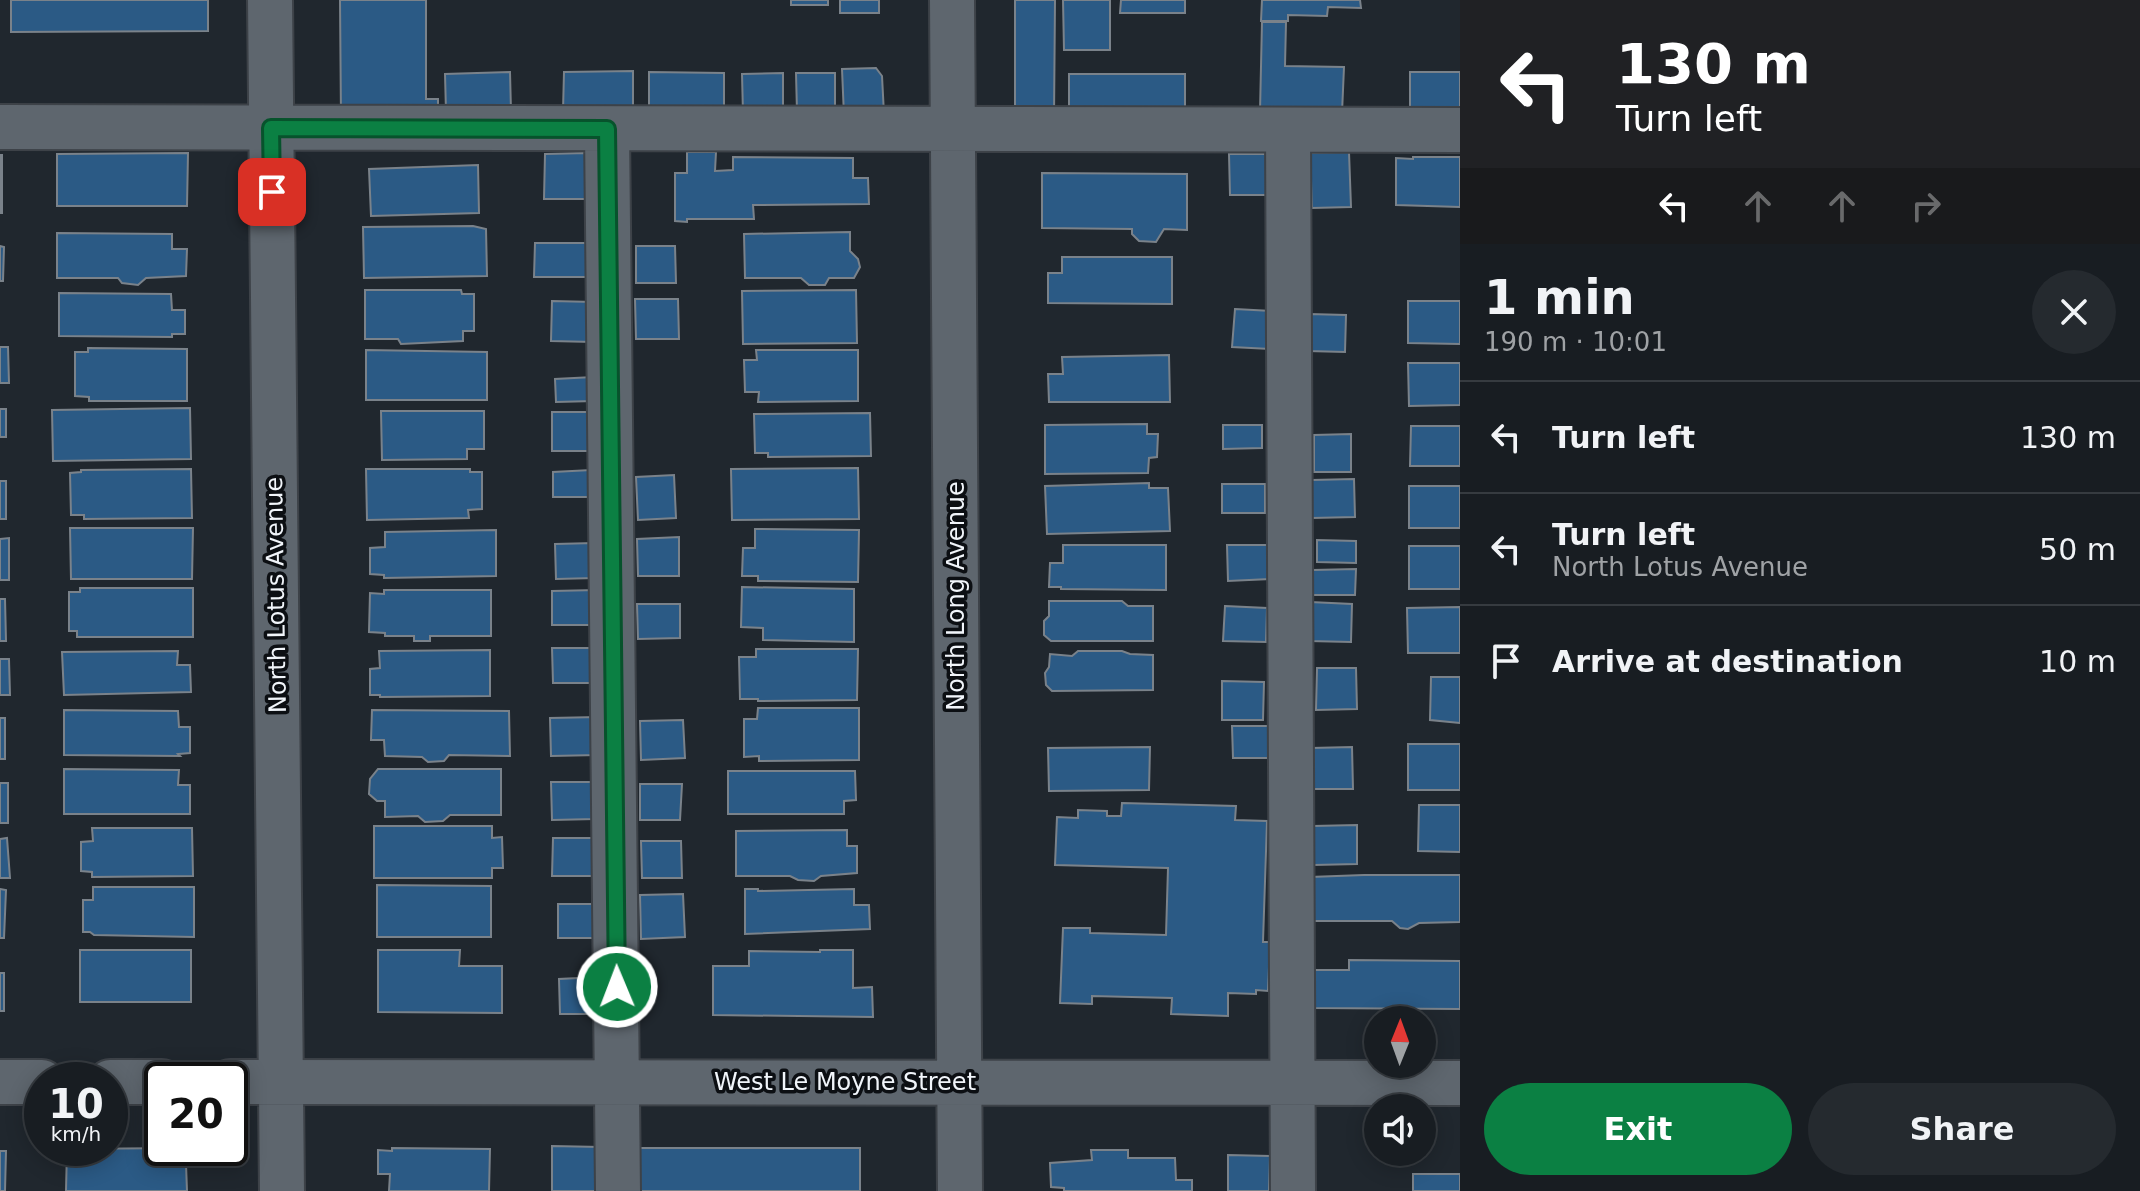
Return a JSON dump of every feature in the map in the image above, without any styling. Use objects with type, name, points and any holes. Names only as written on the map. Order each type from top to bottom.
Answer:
[{"type":"street","name":"North Lotus Avenue","points":[[270,0],[282,1191]]},
{"type":"street","name":"North Long Avenue","points":[[952,0],[960,1191]]},
{"type":"street","points":[[0,127],[1460,130]]},
{"type":"street","points":[[607,129],[618,1191]]},
{"type":"street","points":[[1288,130],[1293,1191]]},
{"type":"street","points":[[0,1082],[24,1082]]},
{"type":"street","name":"West Le Moyne Street","points":[[248,1082],[1460,1083]]},
{"type":"building","points":[[11,0],[208,0],[208,31],[11,32]]},
{"type":"building","points":[[340,0],[426,0],[426,99],[438,99],[438,118],[341,118]]},
{"type":"building","points":[[791,0],[828,0],[828,5],[791,5]]},
{"type":"building","points":[[840,0],[879,0],[879,13],[840,13]]},
{"type":"building","points":[[1015,0],[1055,0],[1054,118],[1015,118]]},
{"type":"building","points":[[1063,0],[1110,0],[1110,50],[1064,50]]},
{"type":"building","points":[[1121,0],[1185,0],[1185,13],[1120,13]]},
{"type":"building","points":[[1262,0],[1360,0],[1361,8],[1328,7],[1327,16],[1288,15],[1288,21],[1261,21]]},
{"type":"building","points":[[1262,22],[1286,22],[1285,66],[1344,67],[1342,113],[1260,111]]},
{"type":"building","points":[[876,68],[882,76],[884,114],[844,116],[842,69]]},
{"type":"building","points":[[633,71],[633,111],[563,111],[564,72]]},
{"type":"building","points":[[510,72],[511,111],[446,112],[445,74]]},
{"type":"building","points":[[649,72],[724,73],[724,111],[649,111]]},
{"type":"building","points":[[1410,72],[1460,72],[1460,116],[1410,115]]},
{"type":"building","points":[[783,73],[783,114],[743,114],[742,74]]},
{"type":"building","points":[[796,73],[835,73],[835,112],[797,112]]},
{"type":"building","points":[[1069,74],[1185,74],[1185,112],[1069,112]]},
{"type":"building","points":[[687,152],[716,152],[715,171],[733,170],[733,157],[853,158],[853,178],[868,178],[869,204],[753,205],[754,219],[675,221],[675,173],[687,173]]},
{"type":"building","points":[[1349,152],[1351,207],[1312,208],[1310,153]]},
{"type":"building","points":[[188,153],[187,206],[57,206],[57,154]]},
{"type":"building","points":[[587,153],[587,199],[544,199],[545,154]]},
{"type":"building","points":[[1229,154],[1270,154],[1270,195],[1230,195]]},
{"type":"building","points":[[2,155],[2,213],[0,213]]},
{"type":"building","points":[[1460,157],[1460,207],[1396,205],[1396,158]]},
{"type":"building","points":[[478,165],[479,213],[371,216],[369,169]]},
{"type":"building","points":[[1042,173],[1187,174],[1187,230],[1164,229],[1156,242],[1139,241],[1132,234],[1132,229],[1042,228]]},
{"type":"building","points":[[473,226],[486,229],[487,276],[364,278],[363,227]]},
{"type":"building","points":[[850,232],[850,251],[858,259],[860,267],[854,278],[829,278],[825,285],[809,285],[801,278],[745,278],[744,234]]},
{"type":"building","points":[[57,233],[172,234],[172,249],[187,249],[186,276],[146,278],[138,285],[122,283],[118,278],[57,278]]},
{"type":"building","points":[[535,243],[592,243],[591,277],[534,277]]},
{"type":"building","points":[[0,246],[4,247],[3,281],[0,281]]},
{"type":"building","points":[[636,246],[675,246],[676,283],[636,283]]},
{"type":"building","points":[[1062,257],[1172,257],[1172,304],[1048,303],[1048,273],[1062,273]]},
{"type":"building","points":[[365,290],[461,290],[462,294],[474,294],[474,331],[463,331],[463,341],[401,344],[398,339],[365,339]]},
{"type":"building","points":[[856,290],[857,343],[743,344],[742,291]]},
{"type":"building","points":[[59,293],[171,294],[172,310],[185,310],[185,334],[172,334],[172,337],[59,336]]},
{"type":"building","points":[[635,299],[678,299],[679,339],[636,339]]},
{"type":"building","points":[[552,301],[594,302],[593,342],[551,341]]},
{"type":"building","points":[[1408,301],[1460,301],[1460,344],[1408,343]]},
{"type":"building","points":[[1235,309],[1272,311],[1270,349],[1232,347]]},
{"type":"building","points":[[1309,314],[1346,315],[1345,352],[1308,351]]},
{"type":"building","points":[[0,347],[8,347],[9,383],[0,383]]},
{"type":"building","points":[[88,348],[187,349],[187,401],[89,401],[89,397],[75,396],[75,352],[88,352]]},
{"type":"building","points":[[366,350],[487,352],[487,400],[366,400]]},
{"type":"building","points":[[756,350],[858,350],[858,401],[758,402],[759,392],[745,392],[744,360],[757,360]]},
{"type":"building","points":[[1169,355],[1170,402],[1049,402],[1048,374],[1063,374],[1062,357]]},
{"type":"building","points":[[1408,363],[1460,363],[1460,405],[1409,406]]},
{"type":"building","points":[[593,377],[594,401],[556,402],[555,379]]},
{"type":"building","points":[[190,408],[191,459],[53,461],[52,410]]},
{"type":"building","points":[[0,409],[6,409],[6,437],[0,437]]},
{"type":"building","points":[[381,411],[484,411],[484,449],[467,449],[467,459],[382,460]]},
{"type":"building","points":[[552,412],[593,412],[593,451],[552,451]]},
{"type":"building","points":[[870,413],[871,456],[768,457],[768,453],[755,453],[754,414]]},
{"type":"building","points":[[1147,424],[1147,434],[1158,434],[1157,457],[1149,458],[1148,473],[1045,474],[1045,425]]},
{"type":"building","points":[[1223,425],[1262,425],[1262,448],[1223,449]]},
{"type":"building","points":[[1411,426],[1460,426],[1460,466],[1410,466]]},
{"type":"building","points":[[1351,434],[1351,472],[1314,472],[1314,435]]},
{"type":"building","points":[[858,468],[859,519],[732,520],[731,469]]},
{"type":"building","points":[[191,469],[192,518],[84,519],[84,515],[71,515],[70,473],[81,470]]},
{"type":"building","points":[[366,469],[470,469],[470,472],[482,472],[482,509],[468,510],[469,518],[367,520]]},
{"type":"building","points":[[591,470],[591,497],[553,497],[553,472]]},
{"type":"building","points":[[674,475],[676,518],[638,520],[636,477]]},
{"type":"building","points":[[1354,479],[1355,517],[1312,518],[1312,480]]},
{"type":"building","points":[[0,481],[6,481],[6,519],[0,519]]},
{"type":"building","points":[[1149,483],[1149,488],[1168,488],[1170,531],[1047,534],[1045,486]]},
{"type":"building","points":[[1222,484],[1265,484],[1265,513],[1222,513]]},
{"type":"building","points":[[1409,486],[1460,486],[1460,528],[1409,528]]},
{"type":"building","points":[[70,528],[193,528],[192,579],[71,579]]},
{"type":"building","points":[[755,529],[859,530],[858,582],[758,581],[758,576],[742,576],[743,548],[755,548]]},
{"type":"building","points":[[496,530],[496,576],[384,578],[384,575],[370,574],[370,548],[385,547],[385,532]]},
{"type":"building","points":[[679,537],[679,576],[638,576],[637,539]]},
{"type":"building","points":[[9,538],[9,580],[0,580],[0,539]]},
{"type":"building","points":[[1317,540],[1356,541],[1356,563],[1317,562]]},
{"type":"building","points":[[594,543],[595,578],[556,579],[555,544]]},
{"type":"building","points":[[1063,545],[1166,545],[1166,590],[1049,587],[1050,563],[1063,563]]},
{"type":"building","points":[[1227,545],[1268,545],[1270,579],[1228,581]]},
{"type":"building","points":[[1409,546],[1460,546],[1460,589],[1409,589]]},
{"type":"building","points":[[1356,569],[1355,595],[1312,595],[1313,570]]},
{"type":"building","points":[[742,587],[854,589],[854,642],[763,640],[763,628],[741,627]]},
{"type":"building","points":[[80,588],[193,588],[193,637],[77,637],[77,631],[69,631],[69,592],[80,592]]},
{"type":"building","points":[[384,590],[491,590],[491,636],[430,636],[430,641],[414,641],[414,636],[385,636],[385,633],[369,632],[370,593],[384,594]]},
{"type":"building","points":[[597,590],[597,625],[552,625],[552,591]]},
{"type":"building","points":[[0,599],[5,599],[6,641],[0,641]]},
{"type":"building","points":[[1049,601],[1122,601],[1128,606],[1153,606],[1153,641],[1051,641],[1044,635]]},
{"type":"building","points":[[1310,602],[1352,604],[1351,642],[1309,641]]},
{"type":"building","points":[[637,604],[680,604],[680,638],[638,639]]},
{"type":"building","points":[[1225,606],[1267,608],[1266,642],[1223,641]]},
{"type":"building","points":[[1460,607],[1460,653],[1408,653],[1407,608]]},
{"type":"building","points":[[552,648],[594,648],[594,683],[553,683]]},
{"type":"building","points":[[756,649],[858,649],[857,700],[740,699],[739,657],[756,657]]},
{"type":"building","points":[[490,650],[490,696],[370,695],[370,669],[380,668],[379,651]]},
{"type":"building","points":[[178,651],[177,665],[190,665],[191,692],[64,695],[62,652]]},
{"type":"building","points":[[1078,651],[1153,655],[1153,690],[1052,691],[1046,685],[1045,673],[1050,654],[1072,656]]},
{"type":"building","points":[[0,659],[9,659],[10,695],[0,695]]},
{"type":"building","points":[[1317,668],[1356,668],[1357,709],[1316,710]]},
{"type":"building","points":[[1431,677],[1460,677],[1460,723],[1430,720]]},
{"type":"building","points":[[1222,681],[1264,682],[1263,720],[1222,720]]},
{"type":"building","points":[[758,708],[859,708],[859,760],[759,761],[759,756],[744,757],[744,719],[757,719]]},
{"type":"building","points":[[64,710],[178,711],[179,727],[190,727],[190,753],[178,754],[180,756],[64,755]]},
{"type":"building","points":[[372,710],[509,711],[510,756],[449,755],[444,761],[428,762],[422,757],[385,756],[384,740],[371,740]]},
{"type":"building","points":[[598,717],[598,755],[551,756],[550,718]]},
{"type":"building","points":[[0,718],[5,718],[5,759],[0,759]]},
{"type":"building","points":[[683,720],[685,758],[641,760],[640,721]]},
{"type":"building","points":[[1232,726],[1275,726],[1275,758],[1233,758]]},
{"type":"building","points":[[1408,744],[1460,744],[1460,790],[1408,790]]},
{"type":"building","points":[[1150,747],[1149,790],[1049,791],[1048,748]]},
{"type":"building","points":[[1352,747],[1353,789],[1312,789],[1311,748]]},
{"type":"building","points":[[64,769],[179,770],[178,785],[190,785],[190,814],[64,814]]},
{"type":"building","points":[[378,769],[501,769],[501,815],[450,815],[443,821],[425,822],[418,816],[385,817],[385,801],[377,801],[369,794],[370,779]]},
{"type":"building","points":[[728,771],[855,771],[856,800],[844,801],[844,814],[728,814]]},
{"type":"building","points":[[551,782],[594,782],[595,819],[552,820]]},
{"type":"building","points":[[0,783],[8,783],[8,823],[0,823]]},
{"type":"building","points":[[640,784],[682,784],[680,820],[640,820]]},
{"type":"building","points":[[1122,803],[1236,806],[1235,820],[1267,821],[1263,942],[1270,942],[1268,991],[1228,993],[1228,1016],[1171,1014],[1172,998],[1092,996],[1092,1004],[1060,1003],[1063,928],[1090,928],[1090,933],[1166,935],[1168,868],[1055,865],[1057,817],[1078,818],[1078,810],[1107,811],[1107,816],[1121,816]]},
{"type":"building","points":[[1419,805],[1460,805],[1460,852],[1418,851]]},
{"type":"building","points":[[1357,825],[1357,864],[1314,865],[1313,826]]},
{"type":"building","points":[[374,826],[492,826],[492,838],[502,837],[503,868],[492,868],[492,878],[374,878]]},
{"type":"building","points":[[92,828],[192,828],[193,876],[92,877],[92,872],[81,871],[81,842],[93,841]]},
{"type":"building","points":[[847,830],[847,846],[857,846],[857,873],[821,876],[814,881],[790,876],[736,876],[736,831]]},
{"type":"building","points":[[7,838],[10,878],[0,878],[0,839]]},
{"type":"building","points":[[553,838],[595,838],[595,876],[552,876]]},
{"type":"building","points":[[641,841],[681,841],[682,878],[642,878]]},
{"type":"building","points":[[1460,875],[1460,922],[1419,923],[1408,929],[1400,928],[1392,921],[1311,921],[1310,877]]},
{"type":"building","points":[[377,885],[491,886],[491,937],[377,937]]},
{"type":"building","points":[[93,887],[194,887],[194,937],[94,935],[83,932],[83,900],[93,900]]},
{"type":"building","points":[[0,889],[6,890],[4,938],[0,938]]},
{"type":"building","points":[[745,889],[854,889],[854,905],[869,905],[870,929],[745,934]]},
{"type":"building","points":[[683,894],[685,937],[641,939],[640,895]]},
{"type":"building","points":[[558,904],[595,904],[595,938],[558,938]]},
{"type":"building","points":[[80,950],[191,950],[191,1002],[80,1002]]},
{"type":"building","points":[[378,950],[460,950],[459,966],[502,966],[502,1013],[378,1012]]},
{"type":"building","points":[[853,950],[853,988],[872,987],[873,1017],[713,1015],[713,966],[749,966],[749,951]]},
{"type":"building","points":[[1349,960],[1460,961],[1460,1009],[1436,1009],[1436,1006],[1313,1008],[1313,970],[1349,970]]},
{"type":"building","points":[[0,973],[4,973],[4,1011],[0,1011]]},
{"type":"building","points":[[598,977],[599,1014],[560,1014],[559,979]]},
{"type":"building","points":[[552,1146],[601,1147],[601,1191],[552,1191]]},
{"type":"building","points":[[128,1148],[144,1148],[144,1166],[186,1166],[187,1191],[66,1191],[67,1166],[128,1166]]},
{"type":"building","points":[[392,1148],[490,1149],[489,1191],[389,1191],[390,1174],[378,1174],[378,1150],[392,1151]]},
{"type":"building","points":[[635,1148],[860,1148],[860,1191],[635,1191]]},
{"type":"building","points":[[1091,1150],[1128,1150],[1128,1158],[1175,1158],[1176,1180],[1192,1180],[1192,1191],[1064,1191],[1064,1188],[1051,1187],[1050,1163],[1092,1160]]},
{"type":"building","points":[[0,1151],[6,1151],[5,1191],[0,1191]]},
{"type":"building","points":[[1228,1155],[1270,1156],[1269,1191],[1228,1191]]},
{"type":"building","points":[[1413,1174],[1460,1174],[1460,1191],[1413,1191]]},
{"type":"route","points":[[272,192],[271,128],[607,129],[617,987]]}]
